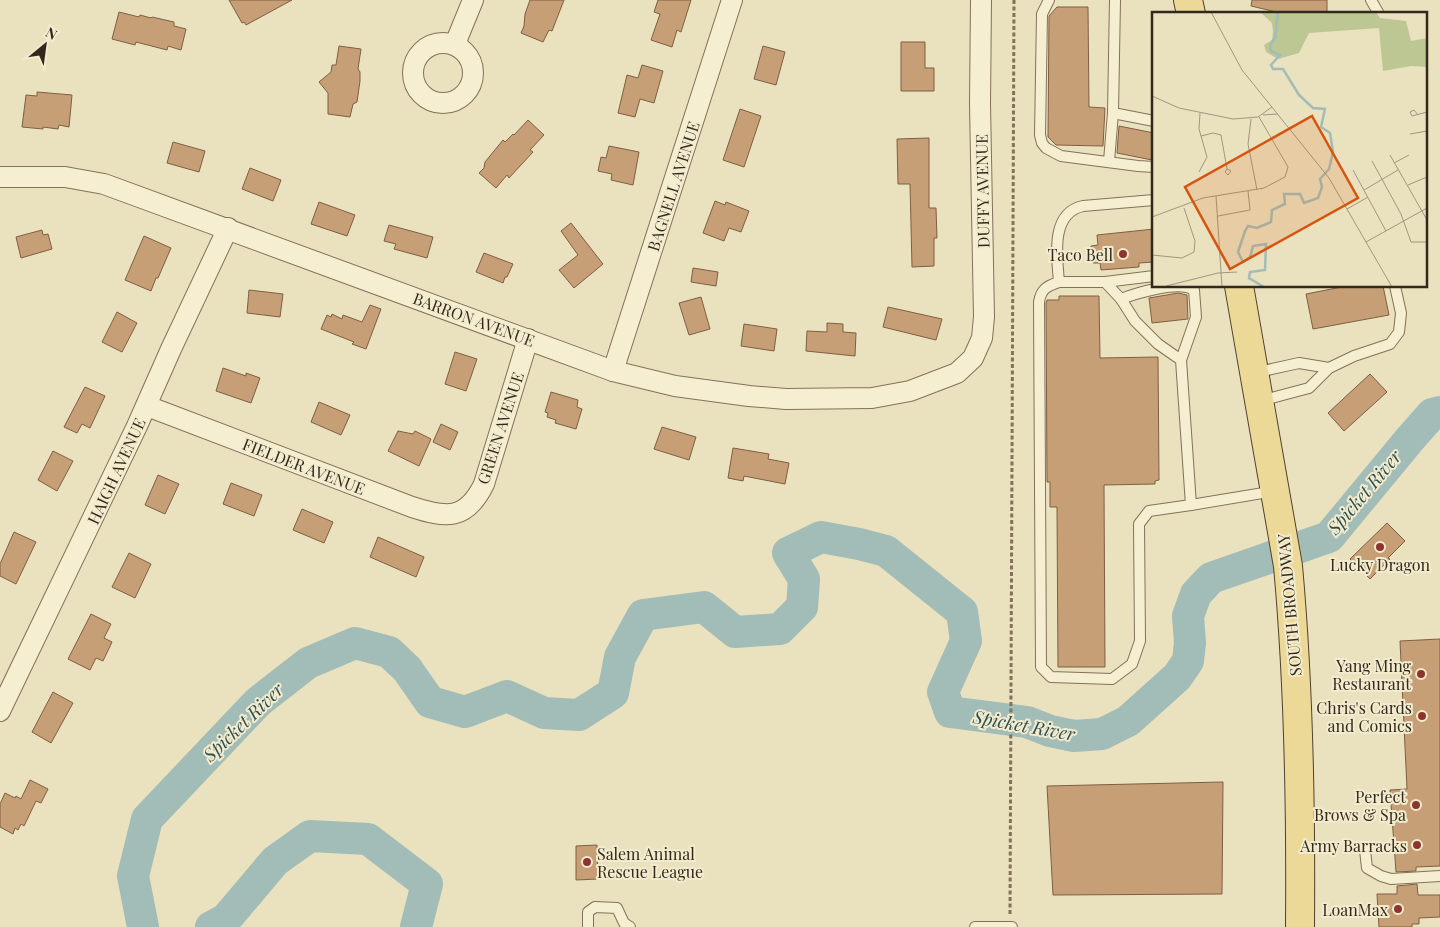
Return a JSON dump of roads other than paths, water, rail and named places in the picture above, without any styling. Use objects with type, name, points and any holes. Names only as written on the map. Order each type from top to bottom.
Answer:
[{"type":"main road","name":"SOUTH BROADWAY","points":[[1239,288],[1288,566],[1298,725],[1301,853],[1300,927]]},
{"type":"street","points":[[455,44],[473,0]]},
{"type":"street","name":"BAGNELL AVENUE","points":[[613,371],[732,0]]},
{"type":"street","name":"DUFFY AVENUE","points":[[957,373],[973,358],[982,338],[984,317],[980,104],[981,0]]},
{"type":"street","name":"BARRON AVENUE","points":[[0,176],[65,177],[104,184],[613,371],[674,386],[711,392],[786,399],[872,398],[910,391],[957,373]]},
{"type":"street","name":"HAIGH AVENUE","points":[[0,711],[147,406],[171,349],[228,228]]},
{"type":"street","name":"GREEN AVENUE","points":[[463,510],[475,499],[484,484],[528,339]]},
{"type":"street","name":"FIELDER AVENUE","points":[[147,406],[412,507],[437,515],[451,515],[463,510]]},
{"type":"lane","points":[[1049,0],[1042,14],[1040,126],[1042,143],[1046,148],[1061,156],[1152,167]]},
{"type":"lane","points":[[1109,161],[1113,113],[1115,0]]},
{"type":"lane","points":[[1371,0],[1378,12]]},
{"type":"lane","points":[[1113,113],[1152,121]]},
{"type":"lane","points":[[1059,282],[1056,248],[1058,236],[1068,214],[1075,208],[1083,206],[1152,200]]},
{"type":"lane","points":[[1152,276],[1105,282],[1059,282],[1044,288],[1040,294],[1041,667],[1051,677],[1112,678],[1132,664],[1140,640],[1139,524],[1149,511],[1275,491]]},
{"type":"lane","points":[[1105,282],[1121,299],[1135,321],[1158,344],[1180,360]]},
{"type":"lane","points":[[1121,299],[1149,290],[1166,288]]},
{"type":"lane","points":[[1191,288],[1194,290],[1196,317],[1180,360],[1192,505]]},
{"type":"lane","points":[[1259,402],[1310,388],[1329,368],[1354,356],[1390,344],[1399,332],[1401,313],[1395,288]]},
{"type":"lane","points":[[1254,373],[1299,364],[1329,368]]},
{"type":"lane","points":[[1365,850],[1367,868],[1381,876],[1391,878],[1440,876]]},
{"type":"lane","points":[[588,927],[588,912],[595,907],[617,908],[624,923],[630,927]]},
{"type":"lane","points":[[975,927],[1011,927]]},
{"type":"waterway","name":"Spicket River","points":[[143,927],[133,876],[147,819],[258,702],[308,663],[355,643],[389,652],[407,669],[430,702],[465,712],[507,696],[544,713],[579,715],[613,693],[620,657],[643,615],[704,607],[735,632],[780,629],[802,607],[804,579],[788,553],[821,537],[886,551],[962,612],[966,641],[943,692],[950,712],[1027,722],[1050,731],[1074,736],[1102,734],[1128,721],[1177,677],[1188,661],[1190,643],[1188,616],[1196,594],[1211,578],[1329,537],[1432,414],[1440,412]]},
{"type":"waterway","name":"Spicket River","points":[[211,927],[226,919],[275,861],[310,836],[368,839],[427,884],[416,927]]},
{"type":"place","name":"Taco Bell","points":[[1123,254]]},
{"type":"place","name":"Lucky Dragon","points":[[1380,547]]},
{"type":"place","name":"Yang Ming Restaurant","points":[[1421,674]]},
{"type":"place","name":"Chris's Cards and Comics","points":[[1422,716]]},
{"type":"place","name":"Perfect Brows & Spa","points":[[1416,805]]},
{"type":"place","name":"Army Barracks","points":[[1417,845]]},
{"type":"place","name":"Salem Animal Rescue League","points":[[587,862]]},
{"type":"place","name":"LoanMax","points":[[1398,909]]}]
